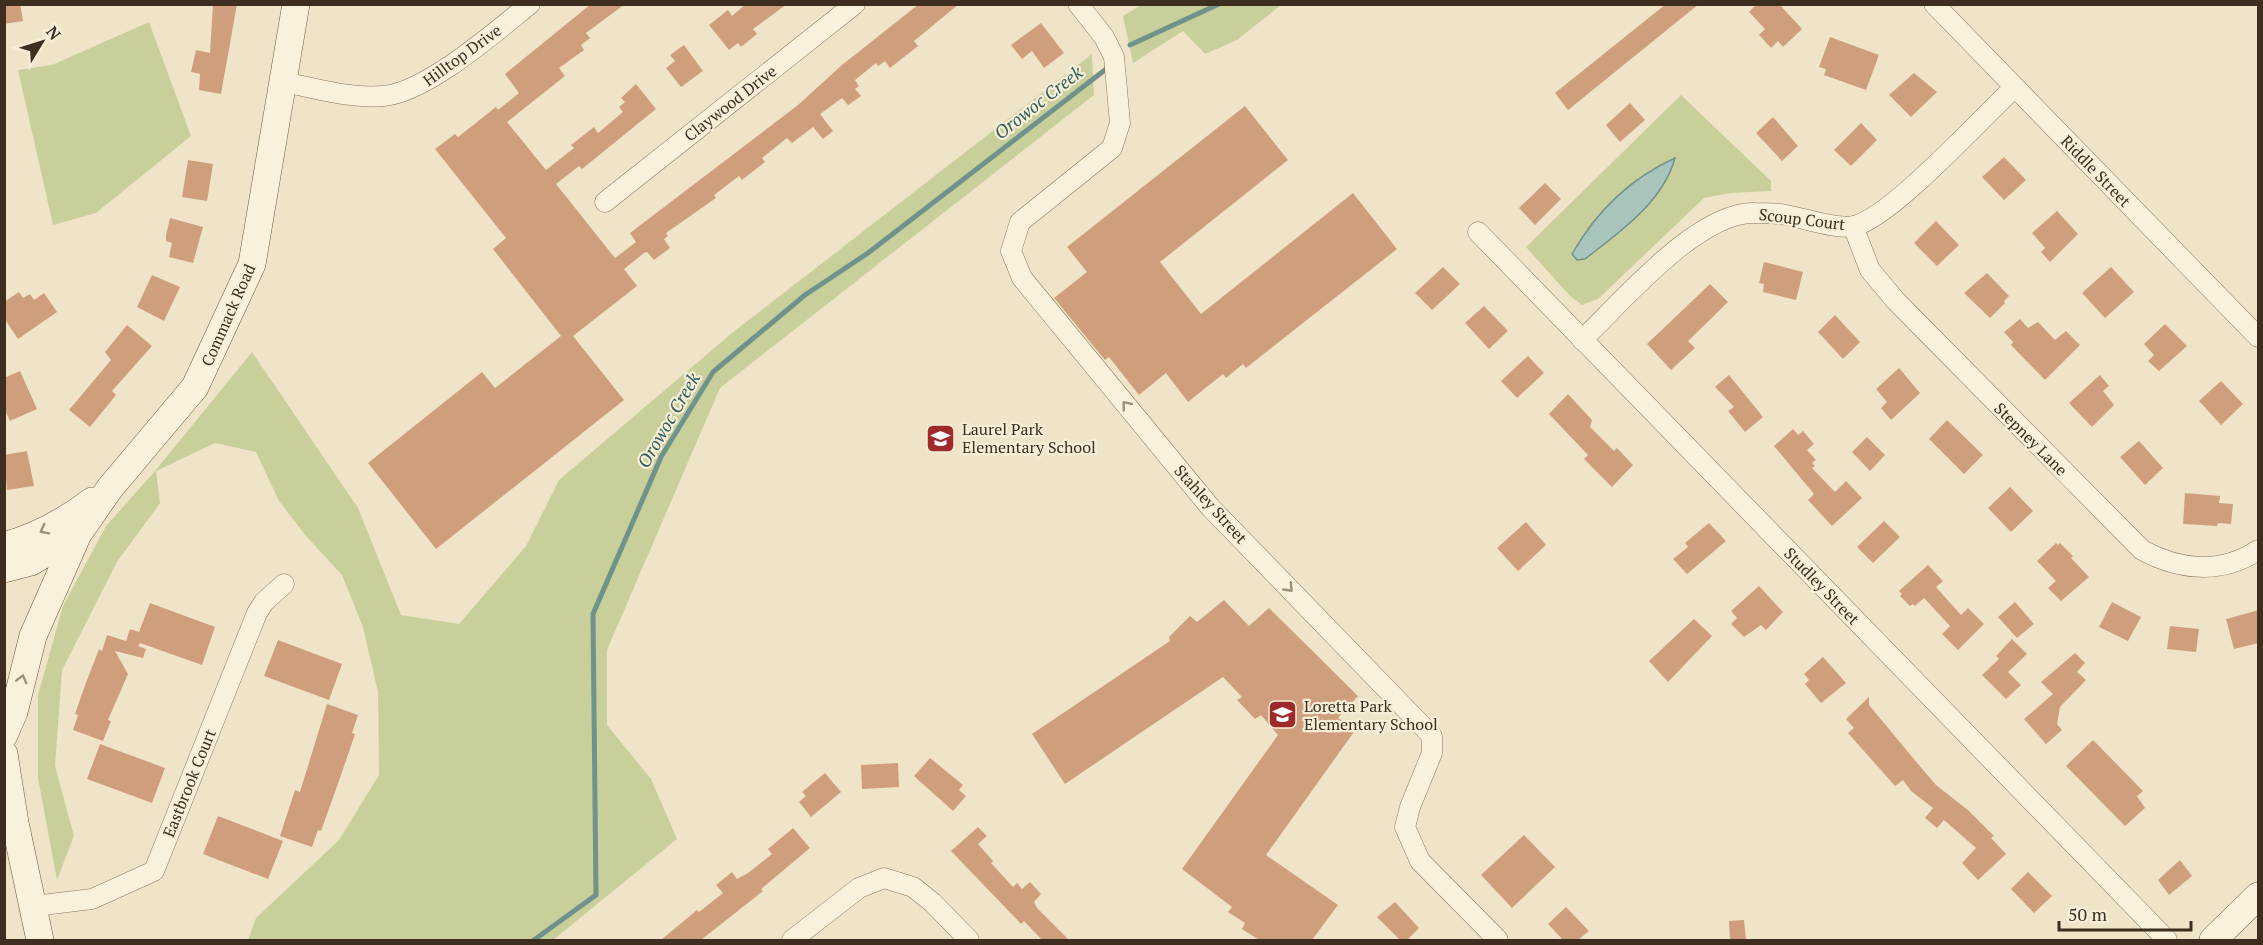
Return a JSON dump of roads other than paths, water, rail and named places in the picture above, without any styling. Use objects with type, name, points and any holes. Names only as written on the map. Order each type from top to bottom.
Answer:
[{"type":"street","name":"Commack Road","points":[[4,569],[31,562],[78,534],[110,488],[195,387],[252,264],[296,4]]},
{"type":"street","name":"Hilltop Drive","points":[[283,82],[351,96],[384,96],[422,85],[530,4]]},
{"type":"street","name":"Claywood Drive","points":[[605,202],[855,4]]},
{"type":"street","name":"Stahley Street","points":[[1078,4],[1104,37],[1114,57],[1120,123],[1113,148],[1020,222],[1011,251],[1022,278],[1210,507],[1432,736],[1432,753],[1410,807],[1405,827],[1420,861],[1498,940]]},
{"type":"street","name":"Riddle Street","points":[[1934,4],[2259,337]]},
{"type":"street","name":"Scoup Court","points":[[1582,340],[1688,239],[1719,221],[1747,213],[1784,214],[1816,222],[1853,226],[1888,208],[2015,87]]},
{"type":"street","name":"Stepney Lane","points":[[1853,226],[1870,270],[1895,300],[2142,550],[2166,563],[2193,568],[2221,566],[2259,550]]},
{"type":"street","name":"Studley Street","points":[[1478,232],[2167,940]]},
{"type":"street","name":"Commack Road","points":[[4,546],[24,540],[72,516],[110,488]]},
{"type":"street","points":[[4,735],[14,712],[33,636],[78,534]]},
{"type":"street","name":"Eastbrook Court","points":[[34,906],[92,900],[154,871],[257,613],[264,602],[284,584]]},
{"type":"street","points":[[4,754],[10,818],[34,906],[40,940]]},
{"type":"street","points":[[792,940],[859,888],[884,878],[913,887],[933,903],[969,940]]},
{"type":"street","points":[[2213,940],[2259,896]]},
{"type":"water","points":[[1675,158],[1661,189],[1639,215],[1585,259],[1577,260],[1572,254],[1604,210],[1629,186]]},
{"type":"waterway","name":"Orowoc Creek","points":[[1130,45],[1219,4]]},
{"type":"waterway","name":"Orowoc Creek","points":[[534,940],[596,895],[593,614],[661,457],[713,372],[805,295],[868,253],[1110,66]]},
{"type":"place","name":"Laurel Park Elementary School","points":[[941,438]]},
{"type":"place","name":"Loretta Park Elementary School","points":[[1283,715]]}]
